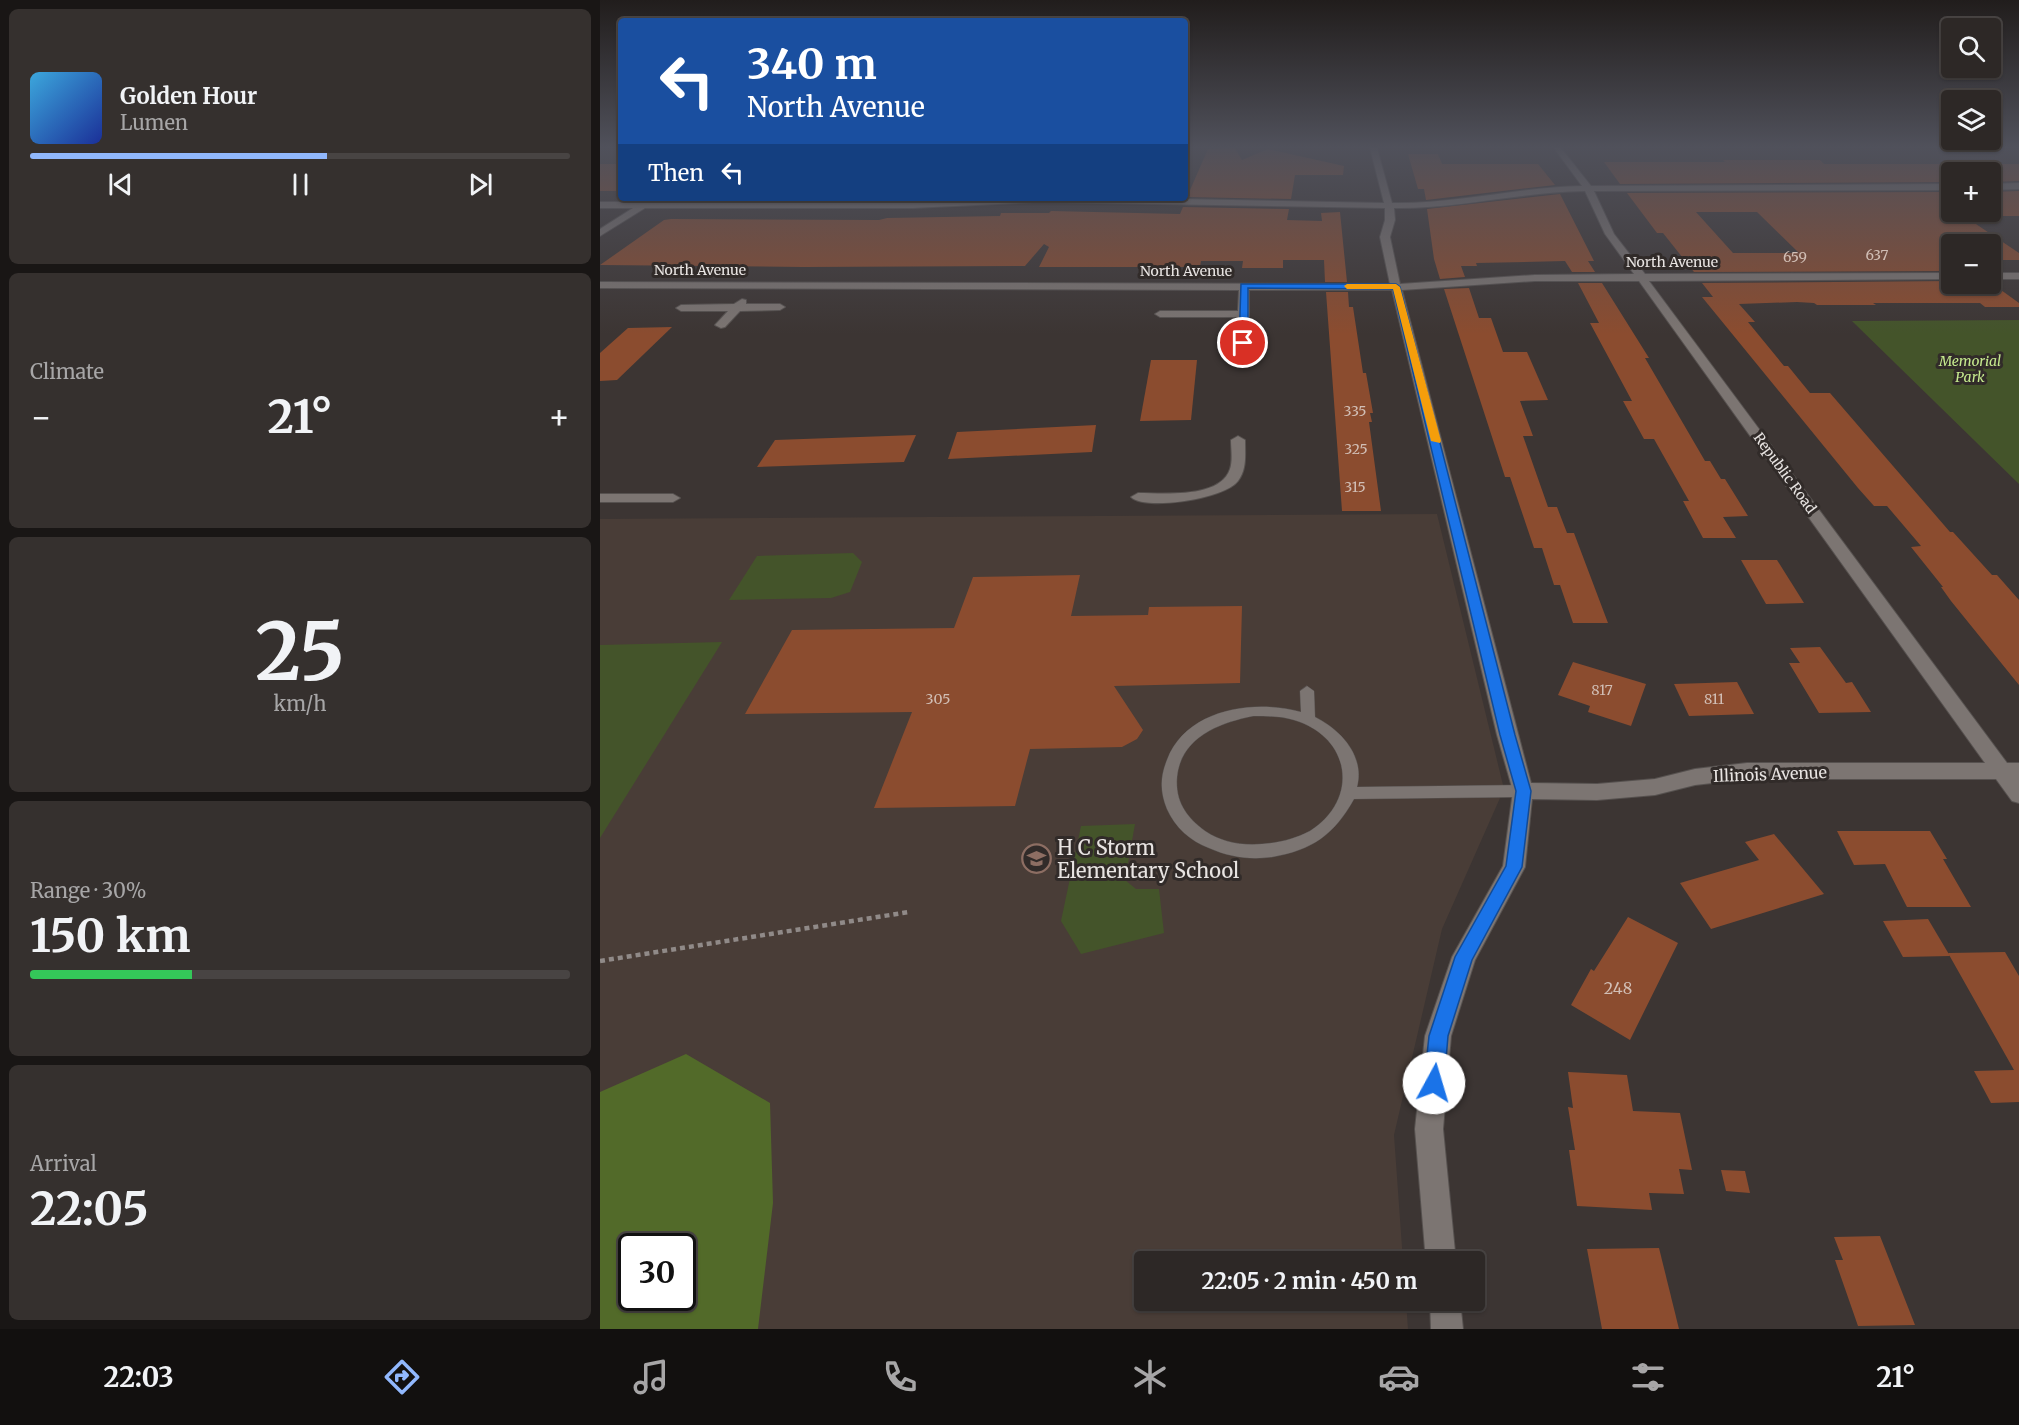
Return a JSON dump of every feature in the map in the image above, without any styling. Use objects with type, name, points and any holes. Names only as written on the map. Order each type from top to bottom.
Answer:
[{"type":"street","points":[[600,233],[635,210]]},
{"type":"street","points":[[1389,210],[1390,220],[1385,237],[1396,287],[1507,735],[1523,791],[1514,867],[1464,957],[1438,1036],[1429,1129],[1440,1251]]},
{"type":"street","name":"Republic Road","points":[[1599,210],[1610,234],[2010,771],[2019,795]]},
{"type":"street","name":"North Avenue","points":[[600,285],[1396,287],[1535,278],[1941,276]]},
{"type":"street","points":[[2001,276],[2019,276]]},
{"type":"street","points":[[721,325],[760,285]]},
{"type":"street","points":[[1243,343],[1244,286]]},
{"type":"street","points":[[681,308],[738,306],[780,308]]},
{"type":"street","points":[[1160,314],[1245,314]]},
{"type":"street","points":[[1138,497],[1185,497],[1205,494],[1218,488],[1230,481],[1237,470],[1238,440]]},
{"type":"street","points":[[600,498],[674,498]]},
{"type":"street","name":"Illinois Avenue","points":[[1523,791],[1597,792],[1655,787],[1695,777],[1747,771],[2010,771]]},
{"type":"street","points":[[1445,1311],[1447,1329]]},
{"type":"lane","points":[[1307,691],[1308,719]]},
{"type":"lane","points":[[1253,711],[1283,712],[1308,719],[1329,732],[1344,750],[1352,771],[1350,793],[1339,815],[1320,833],[1293,846],[1263,852],[1232,849],[1202,838],[1180,819],[1168,796],[1168,771],[1179,748],[1198,730],[1224,717],[1253,711]]},
{"type":"lane","points":[[1350,793],[1523,791]]},
{"type":"path","points":[[600,961],[909,912]]},
{"type":"shaded area","name":"H C Storm Elementary School","points":[[1437,514],[1504,789],[1442,929],[1394,1135],[1402,1251],[1134,1251],[1134,1311],[1407,1311],[1408,1329],[600,1329],[600,519]]},
{"type":"green space","name":"Memorial Park","points":[[2019,320],[2019,484],[1852,321]]},
{"type":"green space","points":[[853,553],[862,562],[850,592],[831,598],[729,600],[757,556]]},
{"type":"green space","points":[[722,642],[600,838],[600,645]]},
{"type":"green space","points":[[1135,824],[1125,880],[1136,889],[1159,889],[1164,933],[1081,954],[1061,921],[1081,826]]},
{"type":"green space","points":[[686,1054],[770,1103],[773,1203],[758,1329],[600,1329],[600,1092]]},
{"type":"building","points":[[1182,210],[1289,210],[1287,220],[1322,221],[1321,213],[1340,212],[1347,282],[1325,282],[1324,260],[1283,260],[1283,268],[1242,268],[1243,261],[1201,261],[1200,267],[1039,267],[1049,247],[1044,244],[1025,266],[600,265],[664,220],[671,219],[879,220],[1000,216],[1001,213],[1049,213],[1051,211],[1180,214]]},
{"type":"building","points":[[1427,210],[1568,210],[1594,261],[1588,261],[1595,272],[1572,272],[1565,261],[1476,263],[1477,266],[1461,266],[1465,277],[1440,279],[1434,259]]},
{"type":"building","points":[[1640,210],[1941,210],[1941,222],[1973,222],[1991,234],[1941,234],[1941,271],[1694,272],[1663,233],[1657,233]],"holes":[[[1696,212],[1757,212],[1799,253],[1733,253]]]},
{"type":"building","points":[[2001,210],[2019,210],[2019,216],[2001,216]]},
{"type":"building","points":[[2001,241],[2019,253],[2019,260],[2001,260]]},
{"type":"building","points":[[1941,281],[1941,294],[2001,294],[2001,290],[2019,303],[2019,307],[1985,307],[1980,303],[1739,304],[1755,322],[1748,322],[1784,366],[1788,366],[1810,393],[1830,393],[1950,532],[1953,532],[1992,575],[1997,575],[2019,600],[2019,685],[1911,547],[1921,546],[1887,506],[1874,506],[1858,488],[1702,297],[1713,297],[1702,283]]},
{"type":"building","points":[[1578,283],[1602,283],[1649,358],[1645,358],[1705,461],[1710,461],[1721,479],[1725,479],[1748,516],[1723,517],[1736,538],[1703,538],[1683,501],[1689,501],[1654,439],[1644,439],[1623,401],[1632,401],[1590,323],[1599,323]]},
{"type":"building","points":[[1469,288],[1479,318],[1491,318],[1503,352],[1527,352],[1548,400],[1520,401],[1533,436],[1523,436],[1548,507],[1557,507],[1567,533],[1574,533],[1608,623],[1573,623],[1560,585],[1554,585],[1542,548],[1534,548],[1510,477],[1505,477],[1444,289]]},
{"type":"building","points":[[1326,292],[1348,292],[1349,307],[1353,307],[1363,373],[1366,373],[1373,413],[1370,413],[1372,422],[1369,422],[1381,511],[1342,511]]},
{"type":"building","points":[[672,327],[617,380],[600,381],[600,353],[628,328]]},
{"type":"building","points":[[1151,360],[1197,360],[1191,420],[1140,421]]},
{"type":"building","points":[[1096,425],[1092,452],[948,459],[957,432]]},
{"type":"building","points":[[916,435],[904,462],[757,467],[775,440]]},
{"type":"building","points":[[1741,560],[1777,560],[1804,603],[1766,604]]},
{"type":"building","points":[[1080,575],[1071,616],[1148,615],[1149,607],[1242,606],[1240,683],[1114,686],[1143,730],[1137,739],[1122,747],[1030,749],[1015,806],[874,808],[912,712],[745,714],[792,630],[954,628],[973,577]]},
{"type":"building","points":[[1820,647],[1846,683],[1852,682],[1871,712],[1819,713],[1789,663],[1800,663],[1790,648]]},
{"type":"building","points":[[1573,662],[1646,684],[1631,726],[1588,712],[1590,706],[1558,695]]},
{"type":"building","points":[[1737,682],[1754,714],[1689,716],[1674,684]]},
{"type":"building","points":[[1837,831],[1930,831],[1947,859],[1943,859],[1971,907],[1907,907],[1885,864],[1854,865]]},
{"type":"building","points":[[1774,834],[1824,894],[1711,929],[1680,883],[1759,860],[1745,842]]},
{"type":"building","points":[[1628,917],[1678,943],[1630,1040],[1571,1005],[1591,969],[1594,971]]},
{"type":"building","points":[[1928,919],[1950,956],[1903,957],[1883,921]]},
{"type":"building","points":[[2005,952],[2019,976],[2019,1102],[1991,1103],[1974,1071],[2014,1070],[1948,953]]},
{"type":"building","points":[[1568,1072],[1627,1075],[1633,1111],[1680,1113],[1692,1170],[1679,1169],[1684,1194],[1649,1193],[1652,1210],[1577,1206],[1569,1150],[1575,1150],[1568,1107],[1573,1108]]},
{"type":"building","points":[[1721,1170],[1745,1171],[1750,1193],[1726,1191]]},
{"type":"building","points":[[1880,1236],[1915,1325],[1858,1326],[1835,1260],[1843,1260],[1834,1237]]},
{"type":"building","points":[[1659,1248],[1679,1329],[1602,1329],[1587,1249]]},
{"type":"slow traffic","points":[[1347,286],[1396,287],[1436,441]]},
{"type":"place","name":"H C Storm Elementary School","points":[[1036,859]]},
{"type":"route","points":[[1243,343],[1244,286],[1396,287],[1507,735],[1523,791],[1514,867],[1464,957],[1438,1036],[1434,1083]]}]
